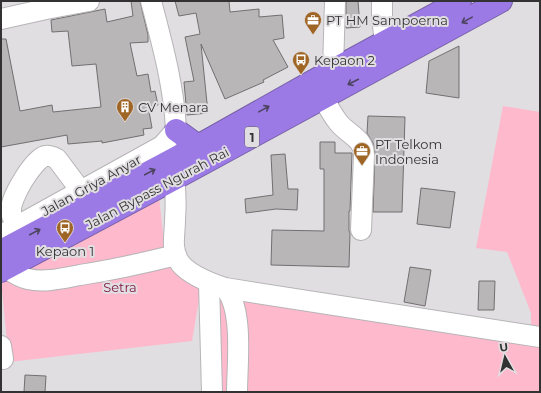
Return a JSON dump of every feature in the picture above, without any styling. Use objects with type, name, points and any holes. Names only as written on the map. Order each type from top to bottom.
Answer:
[{"type":"highway","name":"Jalan Bypass Ngurah Rai","points":[[3,263],[198,146],[460,1]]},
{"type":"highway","name":"Jalan Bypass Ngurah Rai","points":[[3,263],[174,179],[501,1]]},
{"type":"highway","points":[[176,130],[198,146]]},
{"type":"street","points":[[1,19],[46,8],[89,1]]},
{"type":"street","points":[[151,1],[164,51],[175,110],[176,130]]},
{"type":"street","points":[[333,70],[335,1]]},
{"type":"street","points":[[382,1],[382,18],[386,42]]},
{"type":"street","points":[[323,97],[338,122],[364,146],[361,230]]},
{"type":"street","name":"Jalan Griya Anyar","points":[[9,230],[162,146],[176,130]]},
{"type":"street","points":[[9,230],[12,204],[19,186],[32,168],[43,157],[52,156],[57,159],[81,191]]},
{"type":"street","points":[[174,179],[176,191],[174,239],[176,255],[181,264],[191,273],[217,285],[540,337]]},
{"type":"street","points":[[3,263],[15,274],[29,279],[43,280],[65,278],[111,270],[176,255]]},
{"type":"street","points":[[212,392],[217,285]]},
{"type":"street","points":[[217,285],[232,299],[237,319],[237,392]]},
{"type":"green space","name":"Setra","points":[[503,106],[540,112],[540,392],[204,392],[201,288],[192,341],[9,362],[1,280],[159,197],[164,242],[201,285],[531,339],[531,313],[507,252],[476,248]]},
{"type":"building","points":[[131,1],[140,1],[148,35],[148,42],[130,43],[137,76],[148,74],[151,92],[155,91],[158,105],[148,106],[152,128],[143,129],[144,135],[102,143],[102,141],[68,144],[67,135],[1,147],[1,39],[6,39],[20,111],[52,105],[53,112],[101,107],[96,64],[72,66],[68,31],[52,32],[51,20],[105,9],[107,22],[133,16]]},
{"type":"building","points":[[175,1],[229,1],[230,12],[259,9],[259,17],[282,15],[284,38],[273,40],[288,67],[263,80],[264,82],[225,99],[201,44],[208,113],[187,115],[184,82],[194,81],[185,37],[200,34],[196,13],[179,16]]},
{"type":"building","points":[[346,1],[358,1],[360,27],[346,28]]},
{"type":"building","points":[[459,46],[459,98],[426,93],[429,61]]},
{"type":"building","points":[[368,116],[405,117],[402,212],[373,212],[375,154],[374,145],[367,133]]},
{"type":"building","points":[[320,142],[335,142],[335,153],[352,153],[349,211],[349,267],[271,265],[272,230],[324,231],[324,169],[320,169]]},
{"type":"building","points":[[285,154],[288,189],[298,189],[297,210],[276,209],[246,213],[245,199],[273,195],[271,155]]},
{"type":"building","points":[[421,188],[455,192],[450,228],[417,224]]},
{"type":"building","points":[[410,267],[431,270],[425,306],[404,302]]},
{"type":"building","points":[[479,281],[495,281],[494,310],[478,310]]},
{"type":"building","points":[[25,375],[46,376],[45,392],[24,392]]},
{"type":"place","name":"PT HM Sampoerna","points":[[313,35]]},
{"type":"place","name":"Kepaon 2","points":[[301,75]]},
{"type":"place","name":"CV Menara","points":[[125,122]]},
{"type":"place","name":"PT Telkom Indonesia","points":[[362,166]]},
{"type":"place","name":"Kepaon 1","points":[[65,243]]}]
